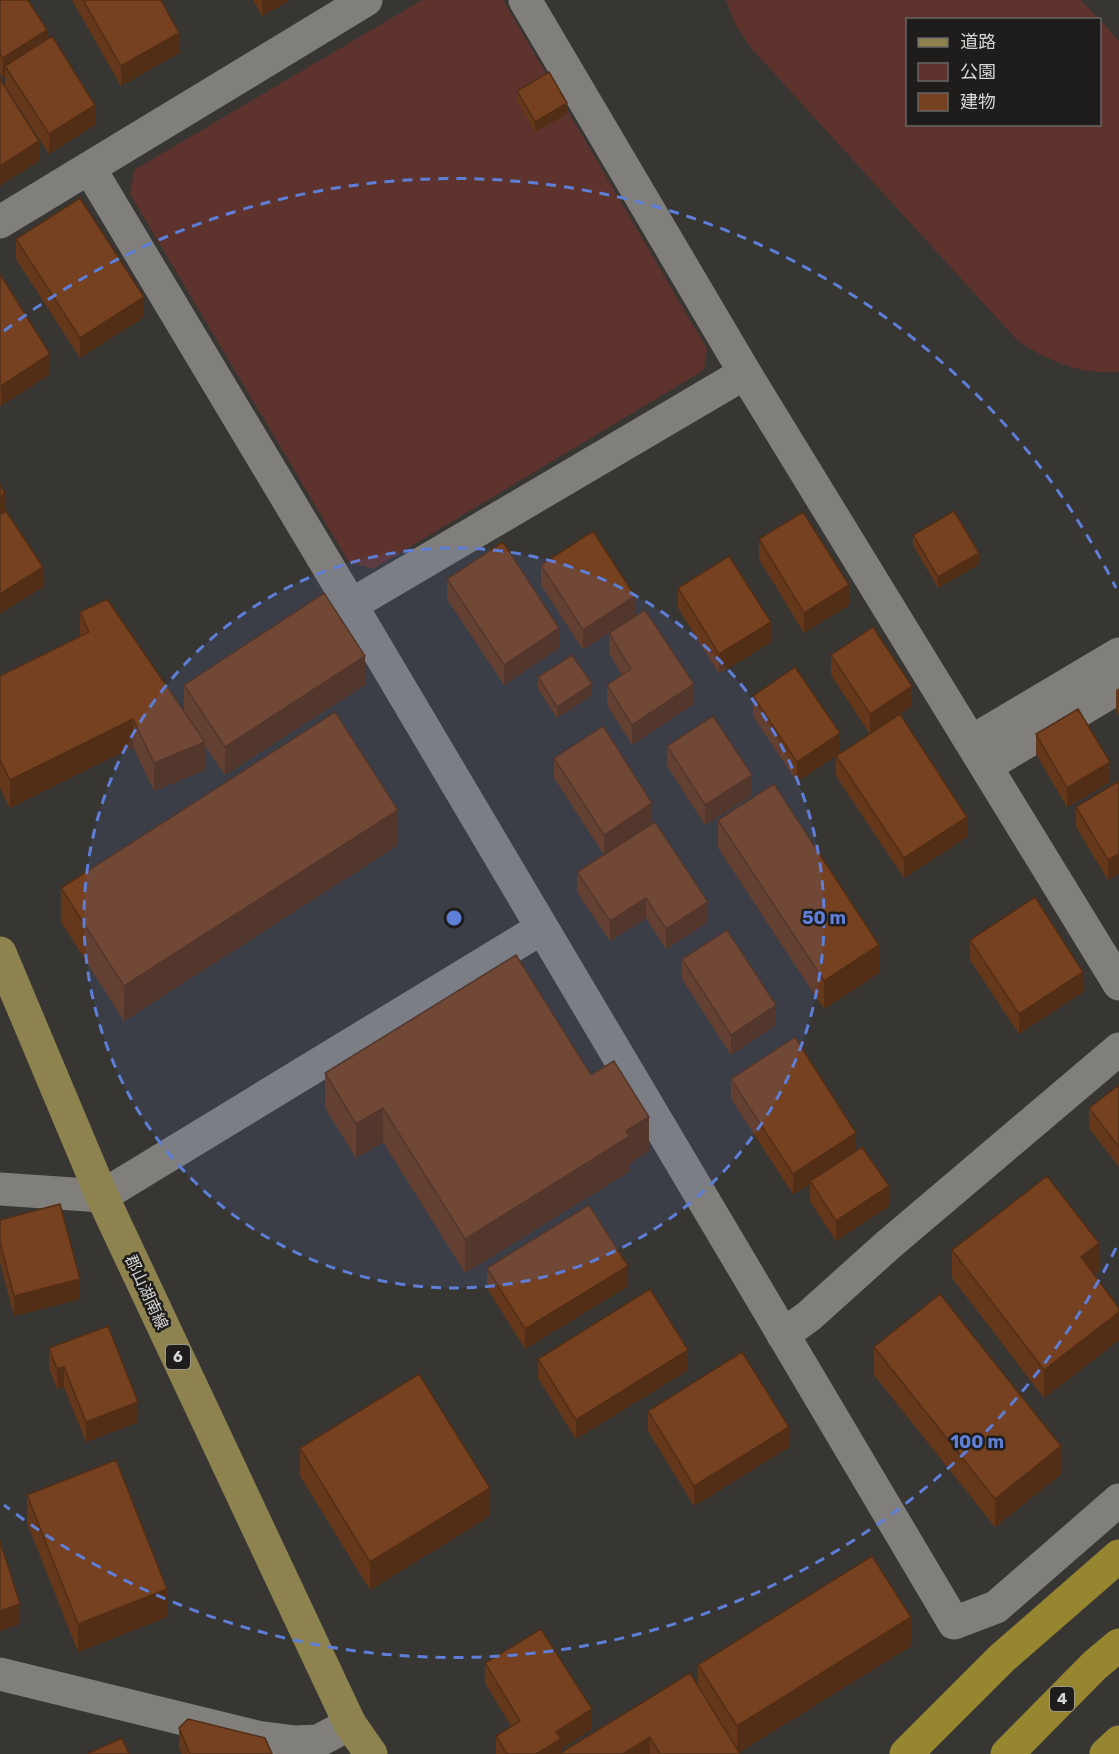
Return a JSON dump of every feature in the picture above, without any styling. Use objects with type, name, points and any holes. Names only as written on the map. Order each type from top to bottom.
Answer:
[{"type":"highway","points":[[906,1754],[1002,1658],[1119,1556]]},
{"type":"highway","name":"4","points":[[1007,1754],[1095,1665],[1119,1645]]},
{"type":"highway","points":[[1106,1754],[1119,1742]]},
{"type":"main road","name":"郡山湖南線","points":[[0,952],[102,1196],[351,1724],[371,1754]]},
{"type":"street","points":[[0,222],[366,0]]},
{"type":"street","points":[[525,0],[745,373],[1119,984]]},
{"type":"street","points":[[90,169],[954,1623],[996,1607],[1119,1500]]},
{"type":"street","points":[[351,605],[745,373]]},
{"type":"street","points":[[978,754],[1119,654]]},
{"type":"street","points":[[978,754],[1119,687]]},
{"type":"street","points":[[0,1189],[102,1196],[542,928]]},
{"type":"street","points":[[783,1335],[809,1316],[888,1245],[1119,1049]]},
{"type":"street","points":[[0,1674],[257,1737],[295,1742],[318,1741],[351,1724]]},
{"type":"green space","points":[[422,0],[503,0],[707,349],[704,370],[373,569],[349,562],[130,194],[134,170]]},
{"type":"green space","points":[[726,0],[1081,0],[1098,18],[906,18],[906,126],[1101,126],[1101,21],[1119,41],[1119,372],[1091,371],[1066,366],[1018,341],[751,48],[735,24]]},
{"type":"building","points":[[0,0],[28,0],[47,30],[3,58],[0,54]]},
{"type":"building","points":[[83,0],[161,0],[179,33],[121,66]]},
{"type":"building","points":[[52,36],[95,105],[49,134],[5,66]]},
{"type":"building","points":[[549,72],[567,103],[535,122],[517,91]]},
{"type":"building","points":[[0,79],[39,141],[0,166]]},
{"type":"building","points":[[80,198],[144,297],[80,338],[16,239]]},
{"type":"building","points":[[0,274],[50,354],[1,386],[0,385]]},
{"type":"building","points":[[0,485],[5,493],[0,496]]},
{"type":"building","points":[[6,511],[43,567],[0,594],[0,515]]},
{"type":"building","points":[[954,511],[979,553],[938,577],[913,535]]},
{"type":"building","points":[[803,512],[849,585],[804,613],[759,539]]},
{"type":"building","points":[[593,531],[635,596],[583,630],[541,565]]},
{"type":"building","points":[[503,542],[559,628],[504,665],[447,579]]},
{"type":"building","points":[[729,556],[771,622],[719,654],[678,588]]},
{"type":"building","points":[[324,593],[365,656],[225,747],[184,685]]},
{"type":"building","points":[[107,599],[205,742],[154,763],[133,719],[10,780],[0,760],[0,676],[89,632],[80,612]]},
{"type":"building","points":[[645,610],[694,684],[632,725],[607,685],[631,669],[609,633]]},
{"type":"building","points":[[873,627],[912,686],[870,714],[831,655]]},
{"type":"building","points":[[572,655],[592,684],[557,707],[538,677]]},
{"type":"building","points":[[795,667],[840,733],[797,762],[753,696]]},
{"type":"building","points":[[1078,709],[1110,762],[1067,788],[1036,734]]},
{"type":"building","points":[[335,712],[398,810],[124,986],[61,888]]},
{"type":"building","points":[[900,714],[967,817],[904,858],[836,756]]},
{"type":"building","points":[[713,716],[752,775],[705,805],[667,746]]},
{"type":"building","points":[[603,726],[652,803],[604,835],[554,758]]},
{"type":"building","points":[[1119,781],[1119,854],[1108,860],[1076,807]]},
{"type":"building","points":[[774,784],[879,945],[824,981],[718,820]]},
{"type":"building","points":[[655,822],[708,902],[666,929],[646,898],[610,921],[577,872]]},
{"type":"building","points":[[1035,897],[1083,972],[1019,1014],[970,940]]},
{"type":"building","points":[[727,930],[776,1005],[731,1035],[682,959]]},
{"type":"building","points":[[516,955],[591,1075],[614,1061],[649,1117],[626,1131],[630,1136],[465,1239],[383,1108],[356,1124],[325,1073]]},
{"type":"building","points":[[795,1037],[856,1133],[793,1174],[731,1079]]},
{"type":"building","points":[[1119,1085],[1119,1147],[1089,1108]]},
{"type":"building","points":[[862,1147],[889,1186],[836,1221],[810,1181]]},
{"type":"building","points":[[1047,1176],[1099,1243],[1081,1257],[1119,1308],[1119,1312],[1044,1370],[952,1250]]},
{"type":"building","points":[[60,1204],[80,1279],[14,1296],[0,1242],[0,1220]]},
{"type":"building","points":[[589,1205],[628,1266],[525,1329],[487,1268]]},
{"type":"building","points":[[650,1289],[688,1350],[576,1420],[538,1359]]},
{"type":"building","points":[[940,1294],[1061,1446],[995,1499],[874,1347]]},
{"type":"building","points":[[108,1326],[138,1402],[86,1422],[64,1367],[57,1369],[49,1348]]},
{"type":"building","points":[[742,1352],[789,1427],[694,1486],[648,1411]]},
{"type":"building","points":[[419,1374],[490,1488],[370,1562],[300,1448]]},
{"type":"building","points":[[116,1460],[167,1589],[78,1624],[27,1495]]},
{"type":"building","points":[[0,1541],[20,1604],[0,1611]]},
{"type":"building","points":[[872,1556],[911,1617],[737,1726],[698,1665]]},
{"type":"building","points":[[541,1629],[592,1709],[556,1732],[561,1739],[536,1754],[507,1754],[496,1736],[520,1721],[485,1663]]},
{"type":"building","points":[[690,1673],[740,1754],[660,1754],[650,1737],[623,1754],[559,1754]]},
{"type":"building","points":[[188,1719],[265,1738],[272,1754],[190,1754],[179,1728]]},
{"type":"building","points":[[122,1738],[129,1754],[87,1754]]}]
